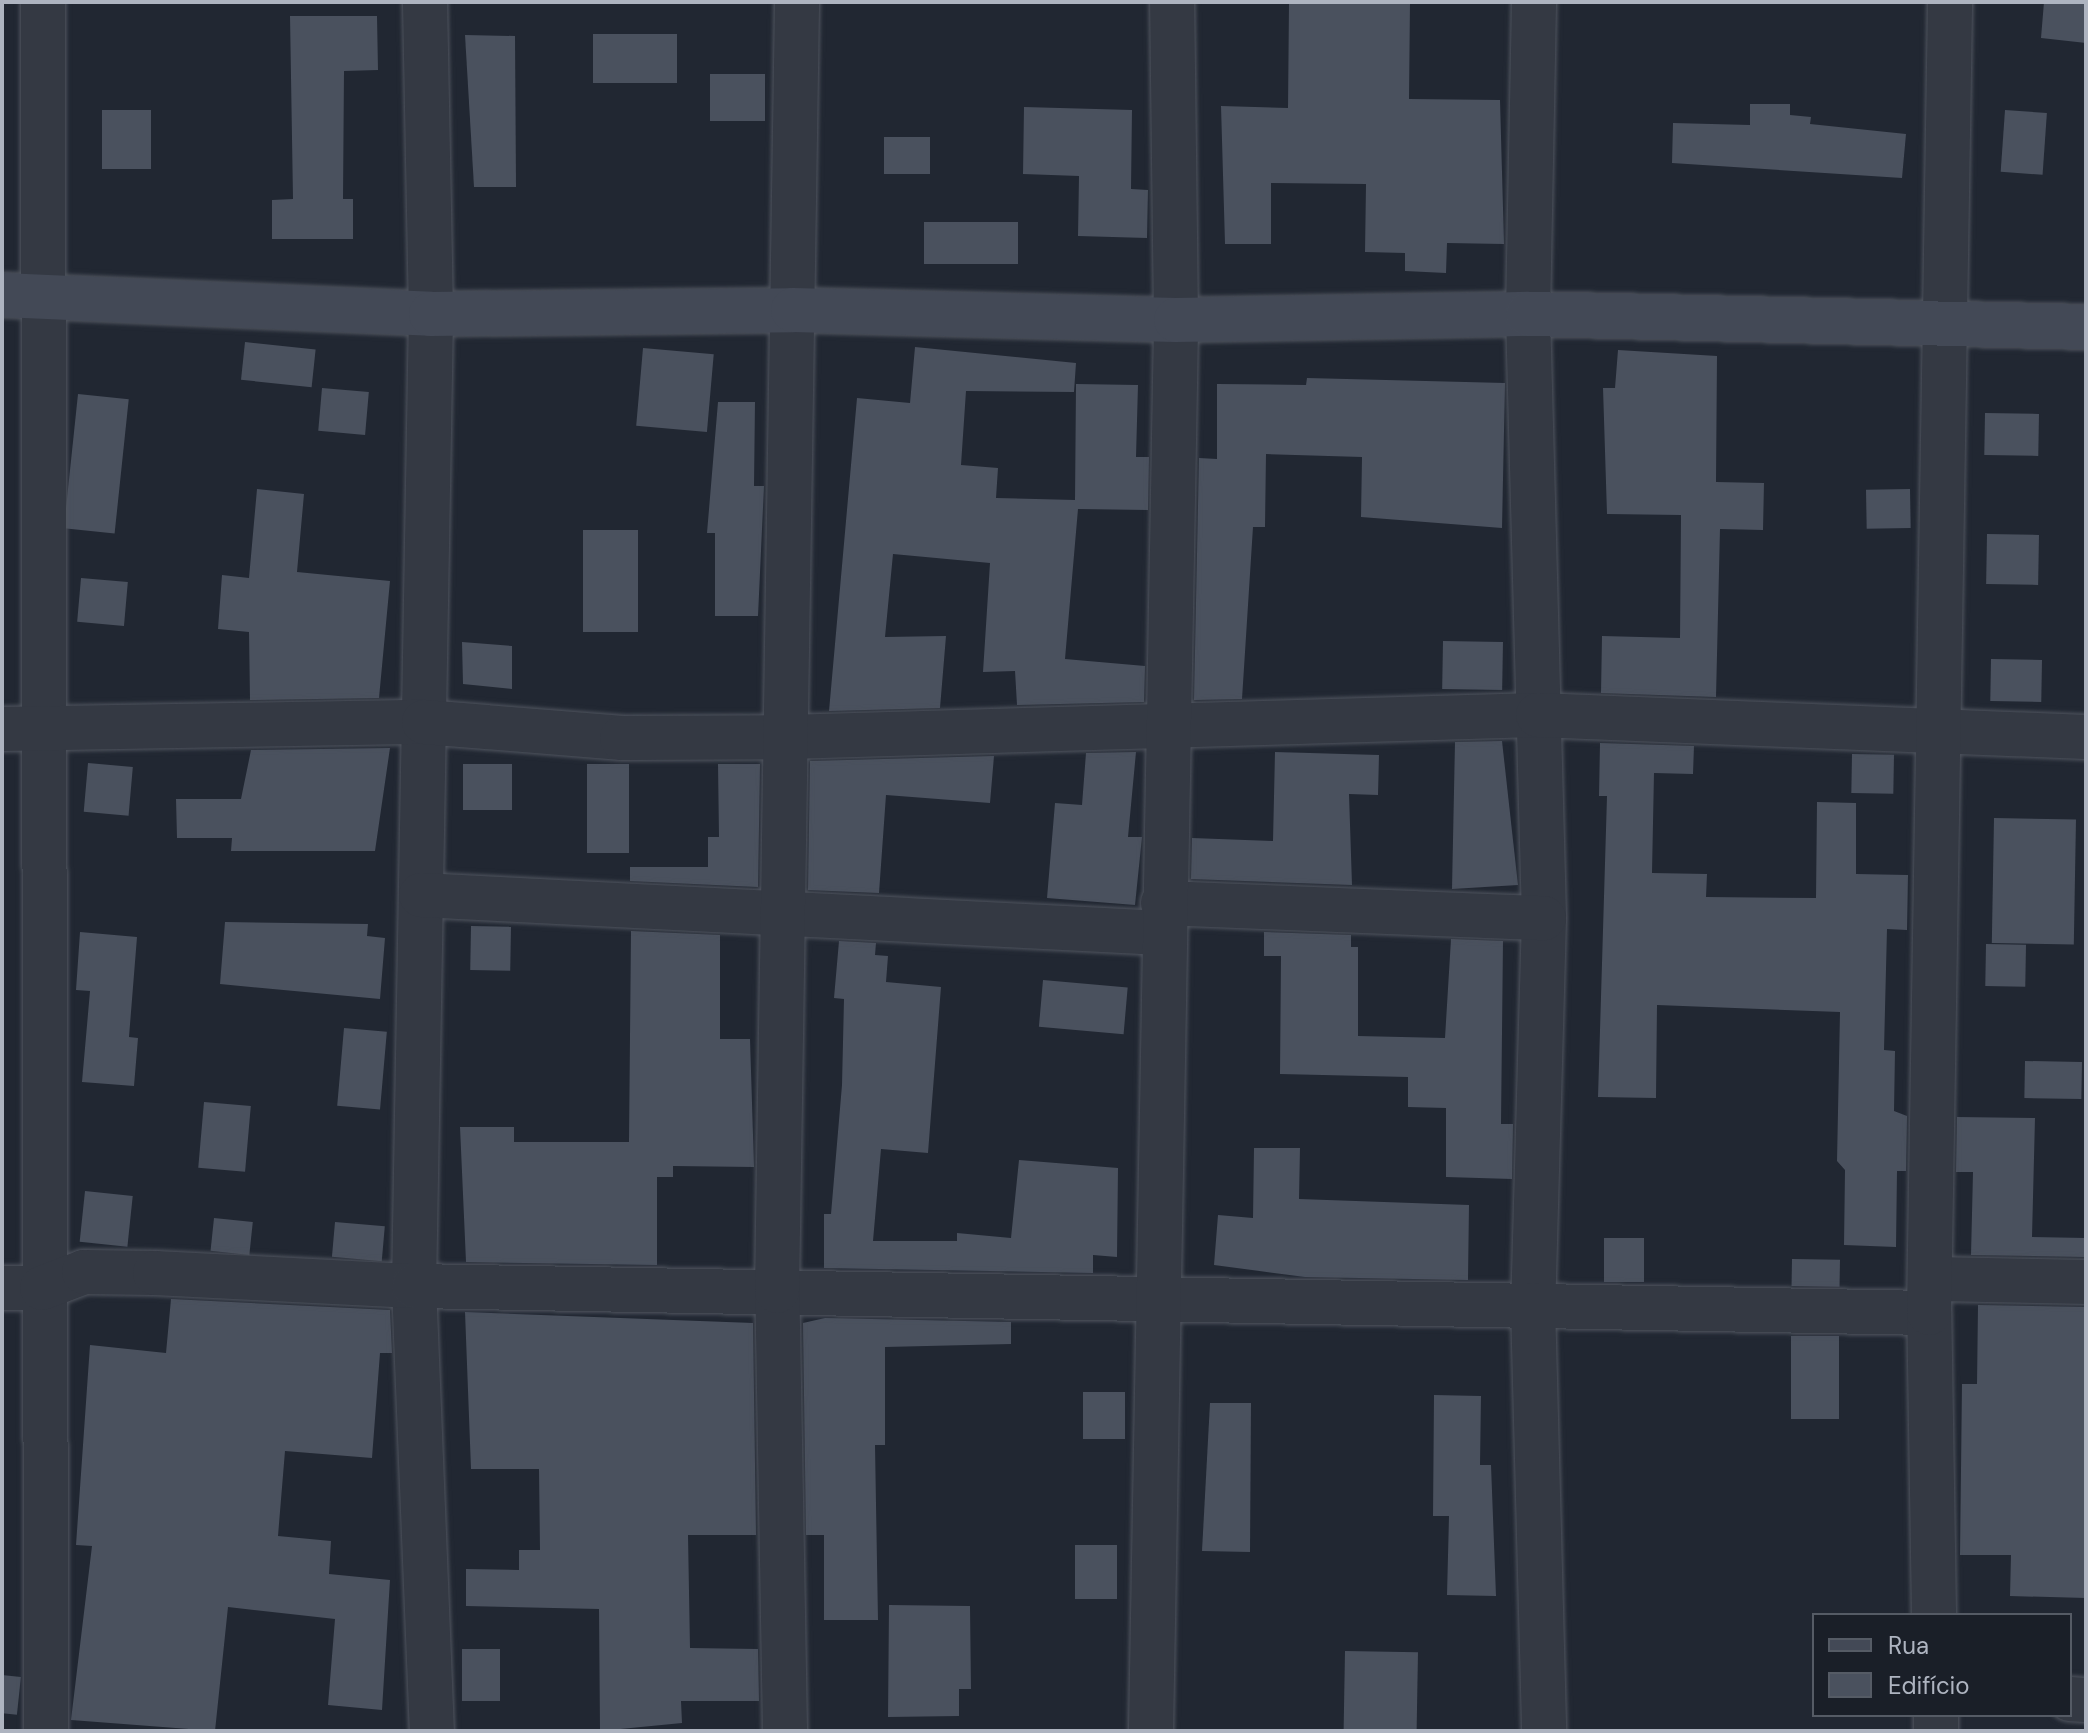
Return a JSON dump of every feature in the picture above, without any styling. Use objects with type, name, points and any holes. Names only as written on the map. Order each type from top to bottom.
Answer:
[{"type":"street","points":[[43,2],[45,296],[23,729],[22,1288],[46,1731]]},
{"type":"street","points":[[425,2],[431,314],[414,1286],[432,1731]]},
{"type":"street","points":[[785,1731],[777,1291],[797,2]]},
{"type":"street","points":[[1151,1731],[1153,1295],[1176,320],[1172,2]]},
{"type":"street","points":[[1534,2],[1528,314],[1544,918],[1533,1305],[1544,1731]]},
{"type":"street","points":[[1934,1613],[1931,1296],[1942,326],[1950,2]]},
{"type":"street","points":[[2,295],[431,314],[793,310],[1176,320],[1528,314],[2086,327]]},
{"type":"street","points":[[23,729],[424,722],[622,738],[787,737],[1538,715],[1938,735],[2086,737]]},
{"type":"street","points":[[421,895],[784,912],[1162,918],[1544,918]]},
{"type":"street","points":[[22,1288],[84,1272],[414,1286],[1153,1295],[1533,1305],[1931,1296],[2086,1282]]},
{"type":"building","points":[[1289,2],[1410,2],[1409,99],[1500,100],[1504,244],[1447,243],[1446,273],[1405,271],[1405,253],[1365,252],[1366,184],[1271,183],[1271,244],[1225,244],[1221,106],[1288,108]]},
{"type":"building","points":[[2044,2],[2086,2],[2086,43],[2041,38]]},
{"type":"building","points":[[290,16],[377,16],[378,70],[344,71],[343,199],[353,199],[353,239],[272,239],[272,200],[293,199]]},
{"type":"building","points":[[593,34],[677,34],[677,83],[593,83]]},
{"type":"building","points":[[465,35],[515,36],[516,187],[474,187]]},
{"type":"building","points":[[710,74],[765,74],[765,121],[710,121]]},
{"type":"building","points":[[1750,104],[1790,104],[1790,115],[1811,117],[1810,124],[1906,134],[1902,178],[1672,163],[1673,123],[1750,125]]},
{"type":"building","points":[[1024,107],[1132,110],[1131,189],[1148,190],[1147,238],[1078,236],[1079,176],[1023,174]]},
{"type":"building","points":[[102,110],[151,110],[151,169],[102,169]]},
{"type":"building","points":[[2005,110],[2047,113],[2043,175],[2001,172]]},
{"type":"building","points":[[884,137],[930,137],[930,174],[884,174]]},
{"type":"building","points":[[924,222],[1018,222],[1018,264],[924,264]]},
{"type":"building","points":[[245,342],[316,349],[312,387],[241,380]]},
{"type":"building","points":[[915,347],[1076,363],[1074,392],[966,391],[961,465],[998,468],[996,498],[1075,500],[1076,384],[1138,385],[1136,457],[1149,457],[1148,510],[1078,509],[1065,659],[1145,666],[1144,702],[1017,705],[1015,671],[983,672],[990,563],[893,554],[885,637],[946,636],[940,708],[829,711],[857,398],[910,403]]},
{"type":"building","points":[[643,348],[714,354],[707,432],[636,426]]},
{"type":"building","points":[[1618,350],[1717,356],[1716,482],[1764,483],[1763,530],[1720,529],[1716,697],[1601,693],[1602,636],[1680,638],[1681,515],[1607,514],[1603,388],[1615,388]]},
{"type":"building","points":[[1307,378],[1505,383],[1502,528],[1361,517],[1362,457],[1266,454],[1265,527],[1253,527],[1242,699],[1194,700],[1199,458],[1217,459],[1217,384],[1306,385]]},
{"type":"building","points":[[322,388],[369,392],[365,435],[318,431]]},
{"type":"building","points":[[78,394],[129,399],[115,534],[64,528]]},
{"type":"building","points":[[718,402],[755,402],[754,486],[764,486],[758,616],[715,616],[715,533],[707,533]]},
{"type":"building","points":[[1985,413],[2039,414],[2038,456],[1984,455]]},
{"type":"building","points":[[257,489],[304,494],[297,572],[390,581],[379,698],[250,700],[249,632],[218,629],[222,575],[249,578]]},
{"type":"building","points":[[1910,489],[1911,528],[1867,529],[1866,490]]},
{"type":"building","points":[[583,530],[638,530],[638,632],[583,632]]},
{"type":"building","points":[[1987,534],[2039,535],[2038,585],[1986,584]]},
{"type":"building","points":[[81,578],[128,582],[124,626],[77,622]]},
{"type":"building","points":[[1443,641],[1503,642],[1502,690],[1442,689]]},
{"type":"building","points":[[462,642],[512,646],[512,689],[463,684]]},
{"type":"building","points":[[1991,659],[2042,660],[2041,702],[1990,701]]},
{"type":"building","points":[[1502,741],[1518,885],[1452,889],[1455,742]]},
{"type":"building","points":[[1600,743],[1694,746],[1693,774],[1654,773],[1652,873],[1707,874],[1706,897],[1816,898],[1817,802],[1856,803],[1856,874],[1908,875],[1907,930],[1887,929],[1884,1050],[1895,1051],[1894,1111],[1907,1116],[1906,1171],[1897,1171],[1896,1247],[1844,1245],[1845,1170],[1837,1161],[1840,1012],[1657,1005],[1656,1098],[1598,1097],[1607,796],[1599,796]]},
{"type":"building","points":[[390,748],[375,851],[231,851],[232,838],[177,838],[176,799],[241,799],[251,750]]},
{"type":"building","points":[[1136,752],[1128,837],[1142,837],[1135,905],[1047,898],[1055,803],[1082,805],[1086,753]]},
{"type":"building","points":[[1275,752],[1379,755],[1378,795],[1349,794],[1352,885],[1191,879],[1192,838],[1273,841]]},
{"type":"building","points":[[1852,754],[1894,755],[1893,794],[1851,793]]},
{"type":"building","points":[[994,756],[990,803],[886,795],[879,893],[808,890],[810,761]]},
{"type":"building","points":[[88,763],[133,767],[129,816],[84,812]]},
{"type":"building","points":[[463,764],[512,764],[512,810],[463,810]]},
{"type":"building","points":[[587,764],[629,764],[629,853],[587,853]]},
{"type":"building","points":[[718,764],[760,764],[758,887],[630,881],[630,867],[708,867],[708,837],[719,837]]},
{"type":"building","points":[[1994,818],[2076,819],[2074,944],[1992,943]]},
{"type":"building","points":[[225,922],[368,924],[367,936],[385,938],[380,999],[220,984]]},
{"type":"building","points":[[471,926],[511,927],[510,971],[470,970]]},
{"type":"building","points":[[631,931],[720,935],[720,1039],[750,1039],[754,1167],[673,1166],[673,1177],[657,1177],[657,1265],[466,1262],[460,1127],[514,1127],[514,1142],[629,1142]]},
{"type":"building","points":[[80,932],[137,937],[129,1037],[138,1038],[134,1086],[82,1082],[90,991],[76,990]]},
{"type":"building","points":[[1264,932],[1351,935],[1351,947],[1358,947],[1358,1036],[1445,1038],[1451,939],[1503,941],[1501,1124],[1513,1124],[1512,1179],[1446,1177],[1446,1108],[1408,1107],[1408,1077],[1280,1074],[1281,956],[1264,956]]},
{"type":"building","points":[[839,941],[876,943],[875,955],[888,956],[886,982],[941,987],[928,1153],[881,1149],[873,1241],[957,1241],[957,1233],[1011,1238],[1019,1160],[1118,1168],[1117,1257],[1093,1255],[1093,1273],[824,1268],[824,1214],[831,1214],[842,1085],[844,999],[834,998]]},
{"type":"building","points":[[1986,944],[2026,945],[2025,987],[1985,986]]},
{"type":"building","points":[[1043,980],[1128,987],[1124,1034],[1039,1027]]},
{"type":"building","points":[[344,1028],[387,1032],[380,1109],[337,1106]]},
{"type":"building","points":[[2025,1061],[2082,1062],[2081,1099],[2024,1098]]},
{"type":"building","points":[[204,1102],[251,1106],[245,1172],[198,1168]]},
{"type":"building","points":[[1957,1117],[2035,1118],[2032,1237],[2086,1238],[2086,1257],[1971,1255],[1973,1172],[1956,1172]]},
{"type":"building","points":[[1254,1148],[1300,1148],[1299,1199],[1469,1205],[1468,1280],[1305,1277],[1214,1265],[1218,1215],[1253,1218]]},
{"type":"building","points":[[85,1191],[133,1196],[127,1247],[80,1242]]},
{"type":"building","points":[[214,1218],[253,1222],[249,1255],[211,1251]]},
{"type":"building","points":[[335,1222],[385,1226],[382,1261],[332,1257]]},
{"type":"building","points":[[1604,1238],[1644,1238],[1644,1282],[1604,1282]]},
{"type":"building","points":[[1792,1259],[1840,1260],[1840,1287],[1792,1286]]},
{"type":"building","points":[[171,1299],[390,1310],[392,1353],[380,1353],[372,1458],[285,1451],[278,1536],[331,1541],[329,1574],[390,1580],[382,1710],[328,1705],[335,1619],[228,1607],[215,1731],[71,1720],[92,1546],[76,1545],[90,1345],[166,1353]]},
{"type":"building","points":[[1978,1305],[2086,1307],[2086,1598],[2010,1596],[2011,1555],[1960,1555],[1962,1384],[1977,1384]]},
{"type":"building","points":[[465,1312],[753,1323],[756,1535],[688,1535],[690,1648],[758,1649],[759,1701],[681,1701],[682,1723],[600,1731],[599,1609],[466,1606],[466,1569],[519,1570],[519,1550],[540,1550],[539,1469],[471,1469]]},
{"type":"building","points":[[825,1318],[1011,1322],[1011,1344],[885,1347],[885,1445],[875,1445],[878,1620],[824,1620],[824,1535],[806,1535],[803,1323]]},
{"type":"building","points":[[1791,1336],[1839,1336],[1839,1419],[1791,1419]]},
{"type":"building","points":[[1083,1392],[1125,1392],[1125,1439],[1083,1439]]},
{"type":"building","points":[[1434,1395],[1481,1396],[1480,1465],[1491,1465],[1496,1596],[1447,1595],[1449,1516],[1433,1516]]},
{"type":"building","points":[[1210,1403],[1251,1403],[1250,1552],[1202,1551]]},
{"type":"building","points":[[1075,1545],[1117,1545],[1117,1599],[1075,1599]]},
{"type":"building","points":[[889,1605],[970,1606],[971,1689],[959,1689],[959,1716],[888,1717]]},
{"type":"building","points":[[462,1649],[500,1649],[500,1701],[462,1701]]},
{"type":"building","points":[[1345,1651],[1418,1652],[1417,1731],[1344,1731]]},
{"type":"building","points":[[2,1675],[21,1677],[17,1715],[2,1713]]}]
